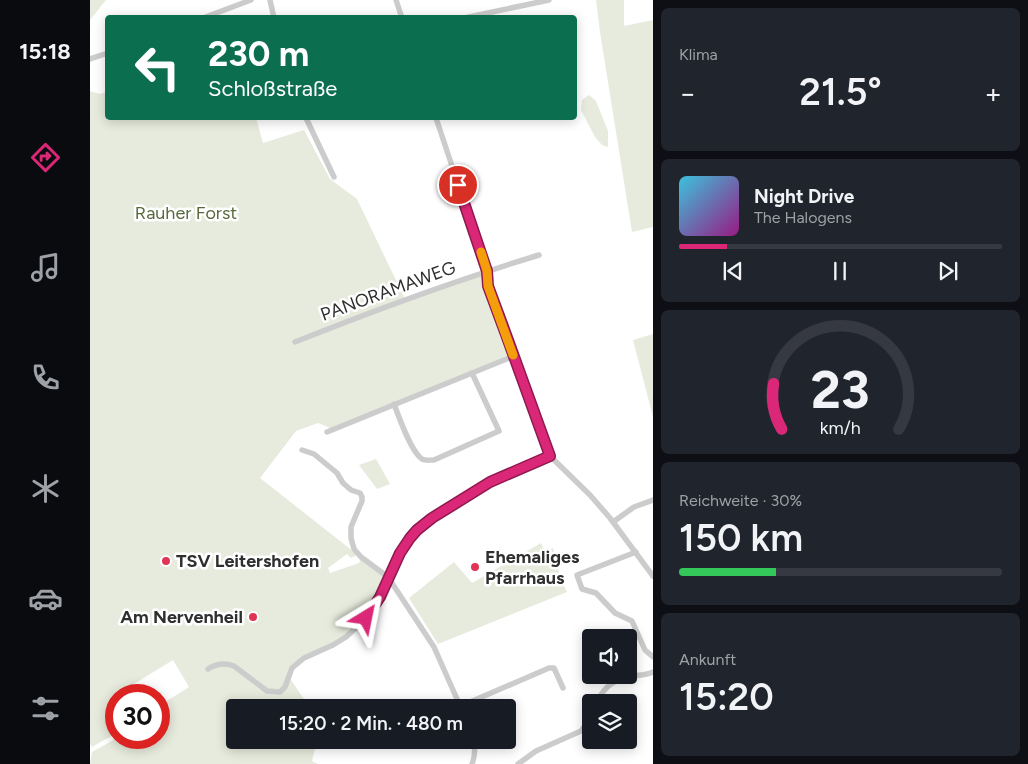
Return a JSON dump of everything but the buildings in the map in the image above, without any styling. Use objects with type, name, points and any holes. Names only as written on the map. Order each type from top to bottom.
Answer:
[{"type":"street","points":[[211,15],[251,0]]},
{"type":"street","points":[[270,0],[273,15]]},
{"type":"street","points":[[396,0],[401,15]]},
{"type":"street","points":[[478,15],[549,0]]},
{"type":"street","points":[[90,59],[105,53]]},
{"type":"street","points":[[307,120],[334,177]]},
{"type":"street","points":[[437,120],[487,271],[488,286],[550,456],[590,495],[613,522],[653,576]]},
{"type":"street","name":"PANORAMAWEG","points":[[297,339],[405,299],[539,255]]},
{"type":"street","points":[[327,432],[514,356]]},
{"type":"street","points":[[394,404],[415,451],[422,459],[434,460],[499,431],[472,372]]},
{"type":"street","points":[[302,450],[314,454],[336,473],[351,490],[360,493],[362,501],[352,527],[351,538],[354,549],[360,557],[388,577],[434,647],[457,699]]},
{"type":"street","points":[[208,669],[216,664],[229,664],[267,691],[280,692],[285,687],[292,668],[304,658],[346,637],[366,618],[380,597],[400,553],[410,538],[432,518],[490,482],[550,456]]},
{"type":"street","points":[[613,522],[634,507],[653,500]]},
{"type":"street","points":[[636,552],[577,575],[582,589],[596,593],[615,613],[632,622],[645,650],[653,657]]},
{"type":"street","points":[[479,699],[549,668],[554,668],[563,688]]},
{"type":"street","points":[[601,694],[614,682],[653,672]]},
{"type":"street","points":[[518,764],[536,752],[582,731]]},
{"type":"street","points":[[475,749],[473,763],[480,764]]},
{"type":"green space","points":[[90,0],[106,0],[90,20]]},
{"type":"green space","points":[[596,0],[624,0],[624,26],[653,20],[653,227],[632,232],[600,32]]},
{"type":"green space","name":"Rauher Forst","points":[[90,91],[100,94],[105,93],[105,120],[257,120],[263,143],[304,130],[330,179],[357,199],[405,299],[487,271],[488,286],[514,356],[333,429],[318,423],[296,431],[260,478],[357,555],[351,558],[347,554],[328,568],[330,573],[359,563],[361,557],[388,577],[366,618],[346,637],[304,658],[292,668],[289,677],[304,699],[226,699],[226,749],[315,749],[312,761],[318,764],[90,764],[92,752],[105,745],[105,749],[170,749],[170,699],[189,687],[173,660],[134,684],[105,684],[105,740],[92,747],[90,744]]},
{"type":"green space","points":[[589,95],[596,101],[608,131],[608,147],[602,145],[595,137],[581,110],[582,100]]},
{"type":"green space","points":[[653,334],[653,417],[633,340]]},
{"type":"green space","points":[[376,459],[390,484],[377,489],[359,465]]},
{"type":"green space","points":[[541,543],[545,552],[553,548],[561,580],[567,592],[438,644],[409,598],[454,562],[472,583]]},
{"type":"slow traffic","points":[[481,252],[487,271],[488,286],[513,355]]},
{"type":"place","name":"TSV Leitershofen","points":[[166,561]]},
{"type":"place","name":"Ehemaliges Pfarrhaus","points":[[475,567]]},
{"type":"place","name":"Am Nervenheil","points":[[253,617]]},
{"type":"route","points":[[366,618],[380,597],[400,553],[417,530],[432,518],[490,482],[550,456],[488,286],[487,271],[458,185]]}]
